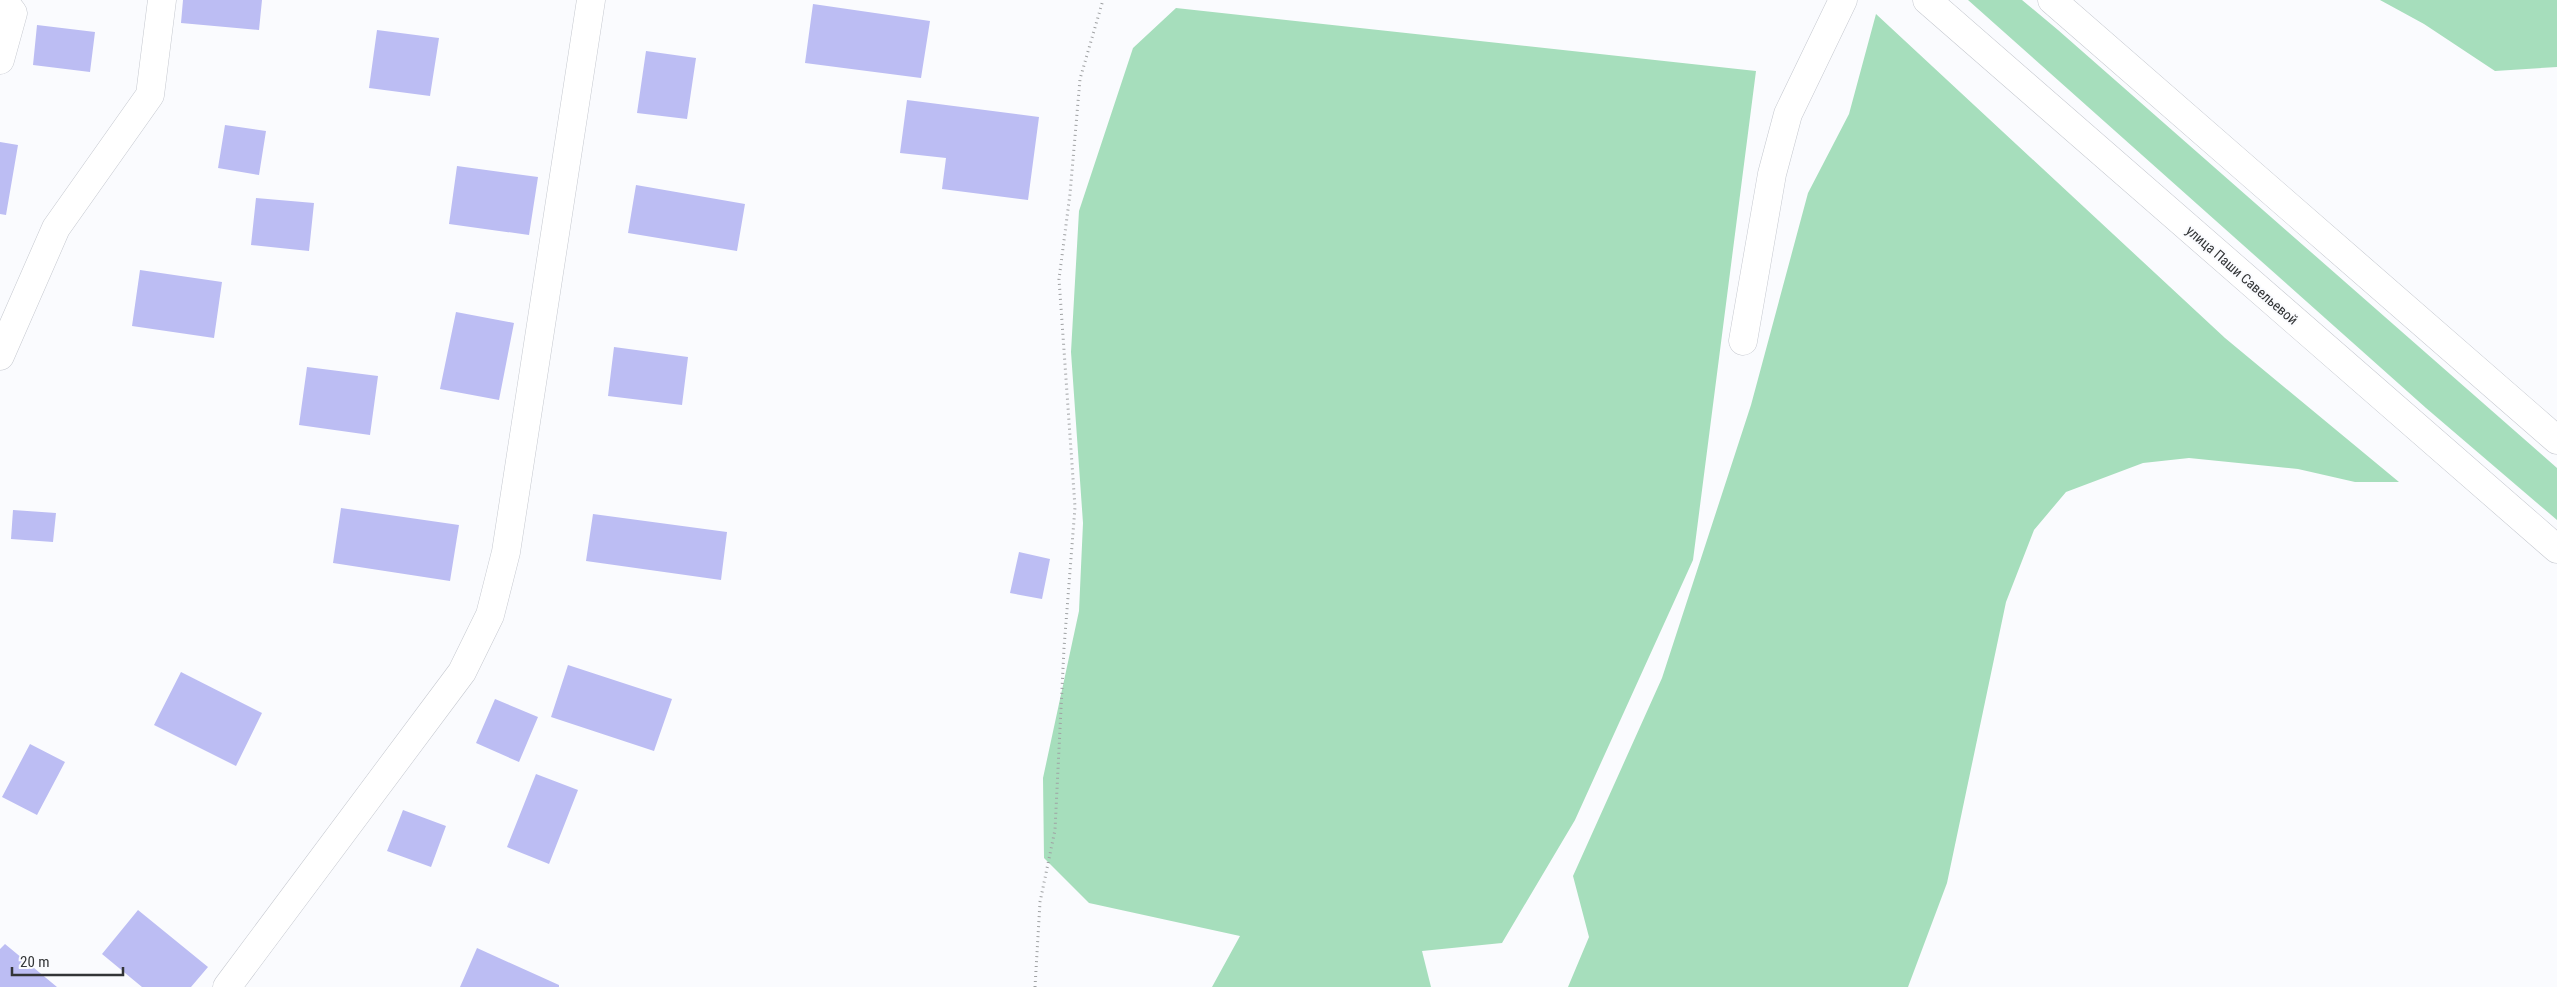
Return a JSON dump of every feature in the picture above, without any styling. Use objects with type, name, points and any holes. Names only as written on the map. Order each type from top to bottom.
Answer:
[{"type":"street","points":[[0,60],[13,13],[3,0]]},
{"type":"street","points":[[0,356],[56,228],[150,95],[162,0]]},
{"type":"street","points":[[228,987],[462,672],[490,615],[506,552],[591,0]]},
{"type":"street","points":[[1743,341],[1772,174],[1788,114],[1843,0]]},
{"type":"street","name":"улица Паши Савельевой","points":[[1927,0],[2557,549]]},
{"type":"street","points":[[2052,0],[2557,440]]},
{"type":"path","points":[[1035,987],[1040,902],[1054,830],[1064,648],[1075,507],[1059,279],[1070,194],[1080,79],[1103,0]]},
{"type":"green space","points":[[1968,0],[2022,0],[2557,468],[2557,520],[2426,408]]},
{"type":"green space","points":[[2380,0],[2557,0],[2557,67],[2495,71],[2424,24]]},
{"type":"green space","points":[[1176,8],[1756,71],[1693,560],[1575,820],[1502,943],[1422,951],[1431,987],[1212,987],[1240,936],[1089,903],[1044,858],[1043,778],[1079,611],[1083,523],[1071,352],[1079,211],[1133,48]]},
{"type":"green space","points":[[1876,14],[2225,338],[2399,482],[2355,482],[2298,469],[2189,458],[2143,463],[2066,492],[2034,530],[2006,602],[1947,883],[1908,987],[1568,987],[1589,937],[1573,876],[1662,678],[1751,405],[1808,193],[1849,114]]},
{"type":"building","points":[[183,0],[262,0],[259,30],[181,23]]},
{"type":"building","points":[[813,4],[930,21],[921,78],[805,63]]},
{"type":"building","points":[[37,25],[95,32],[90,72],[33,65]]},
{"type":"building","points":[[377,30],[439,38],[430,96],[369,88]]},
{"type":"building","points":[[646,51],[696,58],[687,119],[637,113]]},
{"type":"building","points":[[907,100],[1039,117],[1028,200],[942,189],[946,158],[900,153]]},
{"type":"building","points":[[225,125],[266,131],[259,175],[218,168]]},
{"type":"building","points":[[0,142],[18,145],[6,215],[0,214]]},
{"type":"building","points":[[457,166],[538,177],[529,235],[449,224]]},
{"type":"building","points":[[636,185],[745,204],[737,251],[628,233]]},
{"type":"building","points":[[256,198],[314,203],[309,251],[251,245]]},
{"type":"building","points":[[140,270],[222,282],[214,338],[132,326]]},
{"type":"building","points":[[456,312],[514,323],[499,400],[440,389]]},
{"type":"building","points":[[614,347],[688,357],[682,405],[608,396]]},
{"type":"building","points":[[307,367],[378,376],[370,435],[299,425]]},
{"type":"building","points":[[341,508],[459,525],[450,581],[333,563]]},
{"type":"building","points":[[13,510],[56,513],[53,542],[11,539]]},
{"type":"building","points":[[593,514],[727,532],[721,580],[586,561]]},
{"type":"building","points":[[1019,552],[1050,559],[1042,599],[1010,593]]},
{"type":"building","points":[[568,665],[672,699],[654,751],[551,717]]},
{"type":"building","points":[[181,672],[262,713],[236,766],[154,725]]},
{"type":"building","points":[[495,699],[538,717],[519,762],[476,743]]},
{"type":"building","points":[[30,744],[65,762],[37,815],[2,797]]},
{"type":"building","points":[[536,774],[578,790],[549,864],[507,847]]},
{"type":"building","points":[[403,810],[446,826],[431,867],[387,851]]},
{"type":"building","points":[[138,910],[208,967],[191,987],[142,987],[102,954]]},
{"type":"building","points":[[5,944],[57,987],[0,987],[0,949]]},
{"type":"building","points":[[477,948],[559,985],[559,987],[460,987]]}]
